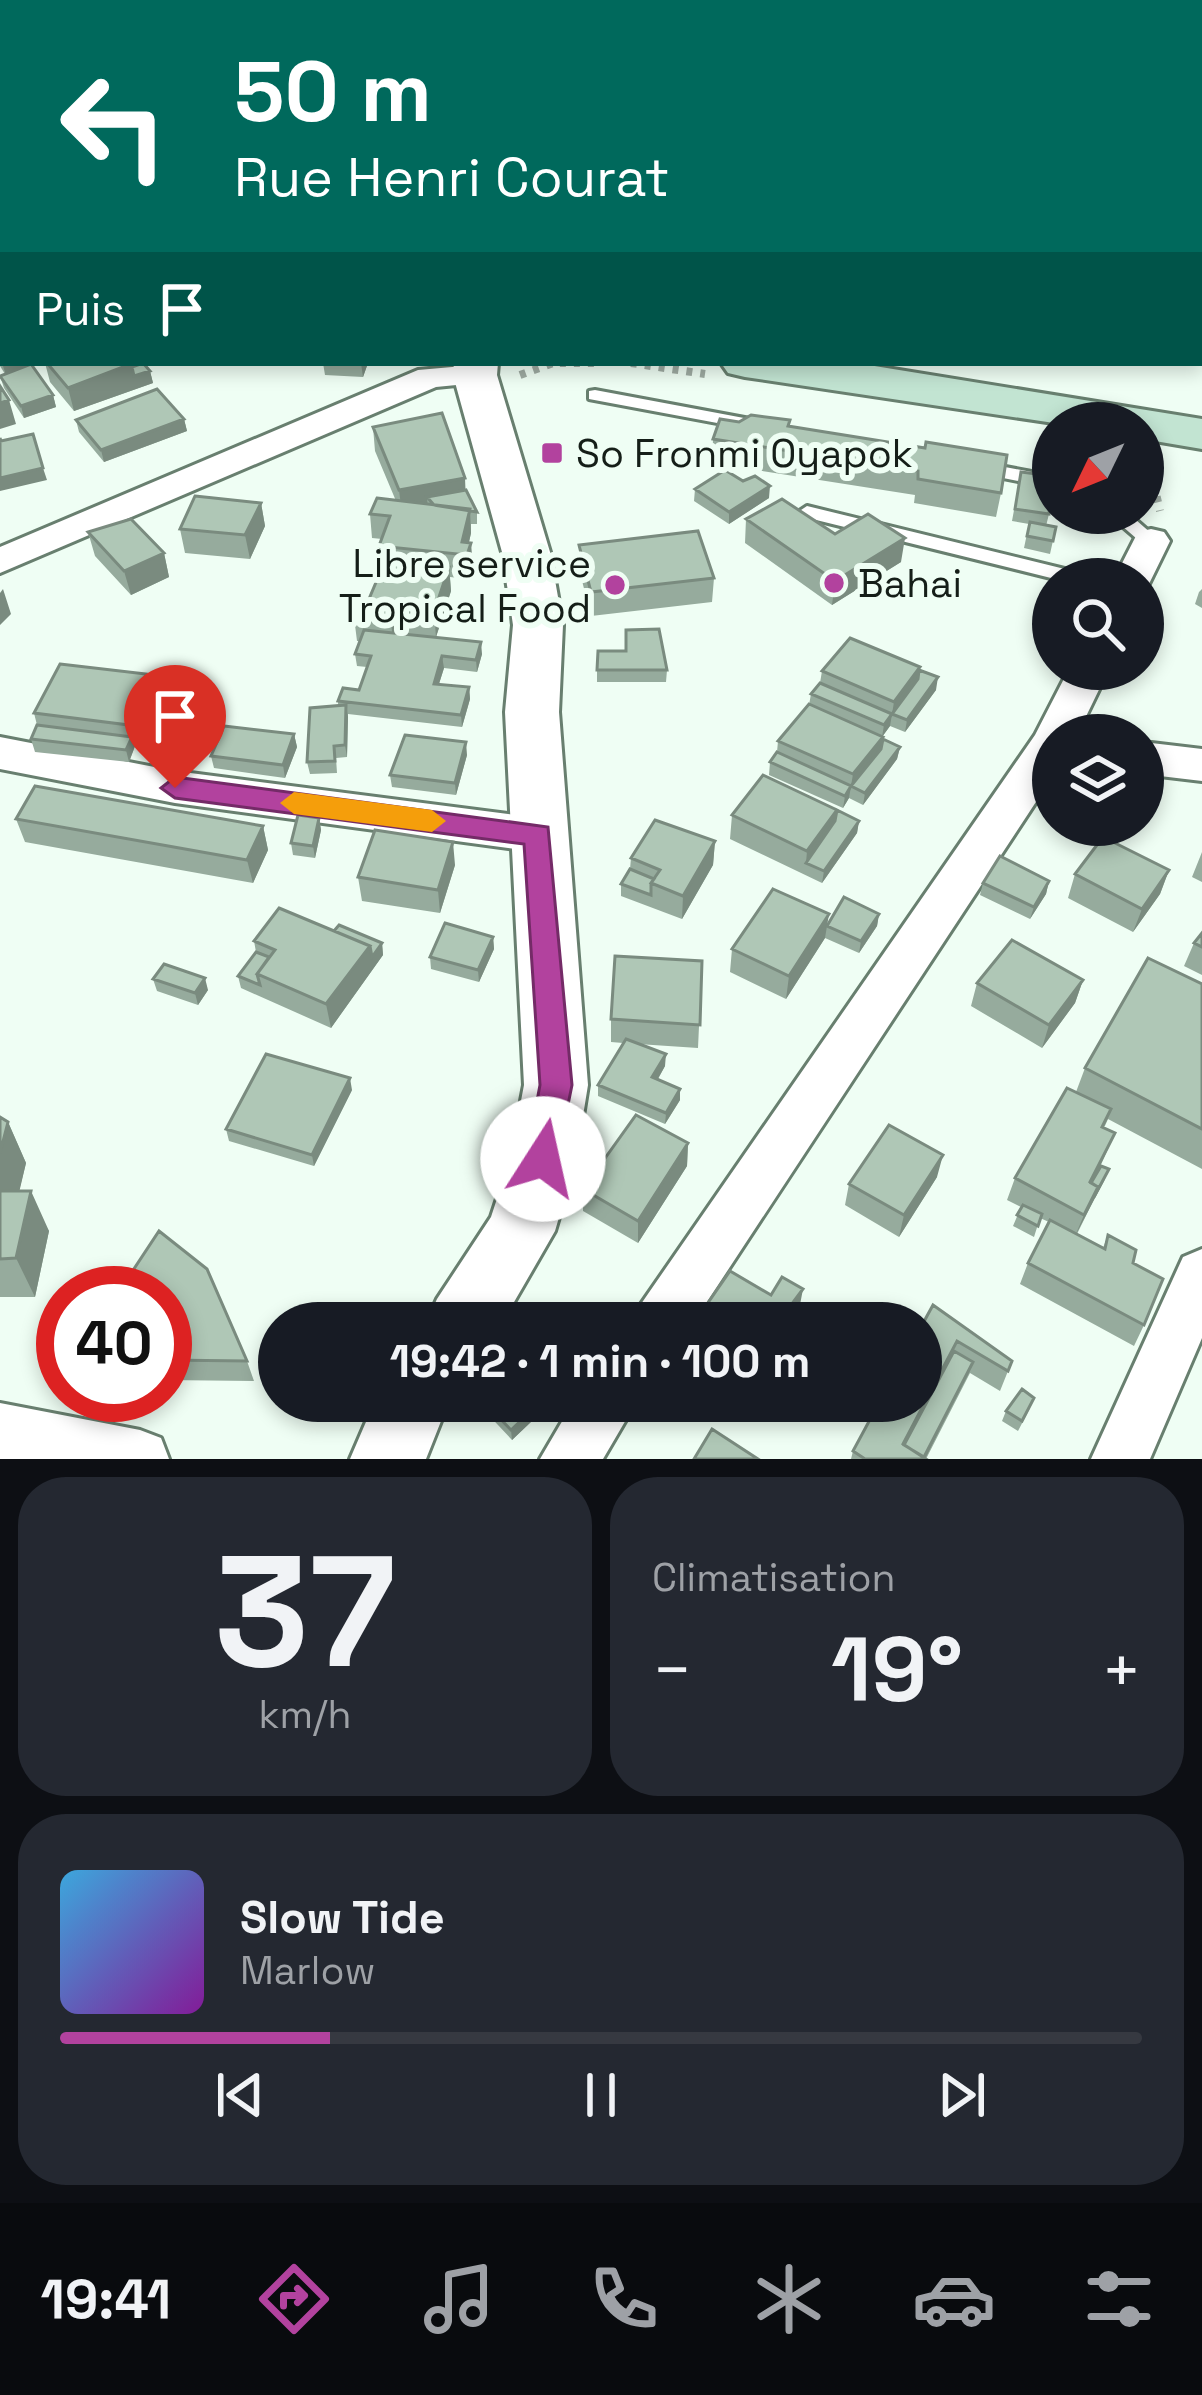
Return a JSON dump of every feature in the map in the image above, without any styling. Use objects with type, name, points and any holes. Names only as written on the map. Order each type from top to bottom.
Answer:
[{"type":"main road","points":[[768,366],[944,389],[1202,434]]},
{"type":"street","points":[[0,561],[430,377],[491,371],[538,625],[532,712],[556,1085],[543,1159],[520,1231],[475,1302]]},
{"type":"street","points":[[1143,558],[1151,541]]},
{"type":"street","points":[[0,753],[175,788],[538,835]]},
{"type":"street","points":[[1164,760],[1202,765]]},
{"type":"street","points":[[675,1302],[1032,774]]},
{"type":"street","points":[[1120,1459],[1197,1303]]},
{"type":"street","points":[[388,1459],[403,1422]]},
{"type":"street","points":[[569,1459],[594,1422]]},
{"type":"street","points":[[0,1432],[140,1459]]},
{"type":"lane","points":[[596,395],[778,430]]},
{"type":"lane","points":[[962,464],[1032,478]]},
{"type":"lane","points":[[807,512],[1032,567]]},
{"type":"lane","points":[[1142,534],[1151,541]]},
{"type":"path","points":[[491,371],[530,366]]},
{"type":"building","points":[[32,366],[53,395],[21,406],[0,376]]},
{"type":"building","points":[[50,366],[126,366],[68,388]]},
{"type":"building","points":[[146,366],[150,371],[134,376],[132,367]]},
{"type":"building","points":[[157,389],[184,419],[101,450],[76,420]]},
{"type":"building","points":[[442,413],[465,478],[399,490],[373,427]]},
{"type":"building","points":[[751,415],[790,420],[788,426],[925,448],[926,442],[1007,455],[1001,493],[918,479],[918,471],[713,439],[720,419],[739,422]]},
{"type":"building","points":[[33,434],[43,468],[0,478],[0,438]]},
{"type":"building","points":[[725,470],[743,481],[755,476],[770,486],[729,512],[695,489]]},
{"type":"building","points":[[1021,472],[1032,473],[1032,512],[1015,509]]},
{"type":"building","points":[[466,490],[477,512],[434,505],[427,497]]},
{"type":"building","points":[[195,496],[261,503],[245,535],[180,529]]},
{"type":"building","points":[[377,498],[470,509],[462,542],[471,543],[467,555],[379,546],[390,516],[370,514]]},
{"type":"building","points":[[782,499],[835,534],[868,514],[905,538],[835,581],[746,519]]},
{"type":"building","points":[[131,519],[164,553],[124,571],[88,532]]},
{"type":"building","points":[[1030,522],[1032,534],[1054,534],[1053,541],[1027,536]]},
{"type":"building","points":[[698,531],[714,578],[591,592],[579,545]]},
{"type":"building","points":[[385,561],[449,567],[434,612],[396,609],[391,620],[354,617],[359,606],[366,606]]},
{"type":"building","points":[[659,629],[667,670],[597,670],[598,651],[626,651],[626,630]]},
{"type":"building","points":[[364,630],[481,642],[476,660],[442,656],[434,684],[469,687],[461,715],[338,701],[343,688],[359,690],[371,656],[355,654]]},
{"type":"building","points":[[850,638],[920,667],[894,702],[822,671]]},
{"type":"building","points":[[60,664],[146,674],[129,725],[34,713]]},
{"type":"building","points":[[919,670],[938,677],[907,720],[892,714],[918,679]]},
{"type":"building","points":[[820,683],[892,714],[884,725],[811,694]]},
{"type":"building","points":[[809,704],[883,737],[853,774],[778,741]]},
{"type":"building","points":[[346,705],[345,745],[334,746],[335,761],[307,762],[310,708]]},
{"type":"building","points":[[37,725],[132,737],[126,750],[31,739]]},
{"type":"building","points":[[224,726],[294,734],[283,765],[211,756]]},
{"type":"building","points":[[405,735],[466,742],[455,783],[390,775]]},
{"type":"building","points":[[883,739],[900,747],[865,793],[851,786],[881,749]]},
{"type":"building","points":[[777,752],[851,786],[845,796],[770,762]]},
{"type":"building","points":[[763,775],[837,810],[807,851],[732,815]]},
{"type":"building","points":[[35,786],[263,826],[247,860],[16,819]]},
{"type":"building","points":[[837,810],[859,821],[824,871],[806,863],[835,821]]},
{"type":"building","points":[[298,815],[319,818],[313,846],[291,843]]},
{"type":"building","points":[[655,820],[715,841],[683,896],[651,883],[660,870],[631,858]]},
{"type":"building","points":[[375,830],[453,842],[438,890],[358,877]]},
{"type":"building","points":[[1096,846],[1121,846],[1169,870],[1142,909],[1075,874]]},
{"type":"building","points":[[1000,856],[1049,881],[1034,907],[983,883]]},
{"type":"building","points":[[630,869],[654,879],[651,895],[621,884]]},
{"type":"building","points":[[773,889],[829,914],[789,976],[732,949]]},
{"type":"building","points":[[844,897],[879,914],[861,941],[827,926]]},
{"type":"building","points":[[279,908],[370,946],[326,1004],[257,974],[275,950],[254,941]]},
{"type":"building","points":[[445,923],[493,937],[478,970],[430,957]]},
{"type":"building","points":[[339,925],[382,943],[372,957],[370,946],[334,931]]},
{"type":"building","points":[[1012,940],[1083,980],[1049,1025],[977,983]]},
{"type":"building","points":[[256,952],[269,957],[257,974],[260,985],[238,976]]},
{"type":"building","points":[[615,956],[702,961],[700,1025],[611,1019]]},
{"type":"building","points":[[1148,958],[1202,984],[1202,1129],[1085,1068]]},
{"type":"building","points":[[164,964],[205,978],[195,993],[153,979]]},
{"type":"building","points":[[626,1039],[666,1054],[652,1077],[680,1089],[666,1113],[598,1085]]},
{"type":"building","points":[[266,1054],[350,1078],[312,1155],[226,1129]]},
{"type":"building","points":[[1067,1088],[1111,1109],[1102,1127],[1115,1133],[1090,1182],[1098,1187],[1084,1215],[1015,1178]]},
{"type":"building","points":[[636,1115],[688,1143],[638,1221],[583,1189]]},
{"type":"building","points":[[0,1117],[8,1122],[0,1153]]},
{"type":"building","points":[[889,1125],[943,1155],[904,1215],[849,1184]]},
{"type":"building","points":[[1101,1166],[1109,1169],[1094,1197],[1098,1187],[1091,1183]]},
{"type":"building","points":[[0,1191],[31,1191],[16,1258],[0,1259]]},
{"type":"building","points":[[1023,1205],[1042,1214],[1038,1226],[1017,1215]]},
{"type":"building","points":[[1050,1220],[1105,1249],[1108,1235],[1136,1250],[1133,1263],[1163,1279],[1144,1325],[1028,1263]]},
{"type":"building","points":[[159,1231],[207,1269],[247,1361],[192,1360],[192,1266],[136,1266]]},
{"type":"building","points":[[730,1271],[771,1295],[782,1277],[803,1289],[793,1302],[709,1302]]},
{"type":"building","points":[[942,1311],[1012,1361],[1008,1371],[957,1341],[942,1370]]},
{"type":"building","points":[[954,1351],[973,1362],[924,1457],[904,1445],[916,1422],[942,1422],[942,1374]]},
{"type":"building","points":[[1022,1389],[1034,1398],[1022,1421],[1006,1411]]},
{"type":"building","points":[[869,1422],[915,1422],[903,1444],[926,1459],[865,1459],[853,1451]]},
{"type":"building","points":[[712,1429],[758,1459],[694,1459]]},
{"type":"slow traffic","points":[[294,803],[432,821]]},
{"type":"place","name":"So Fronmi Oyapok","points":[[552,453]]},
{"type":"place","name":"Bahai","points":[[834,583]]},
{"type":"place","name":"Libre service Tropical Food","points":[[615,585]]},
{"type":"route","points":[[175,788],[538,835],[556,1085],[543,1159]]}]
